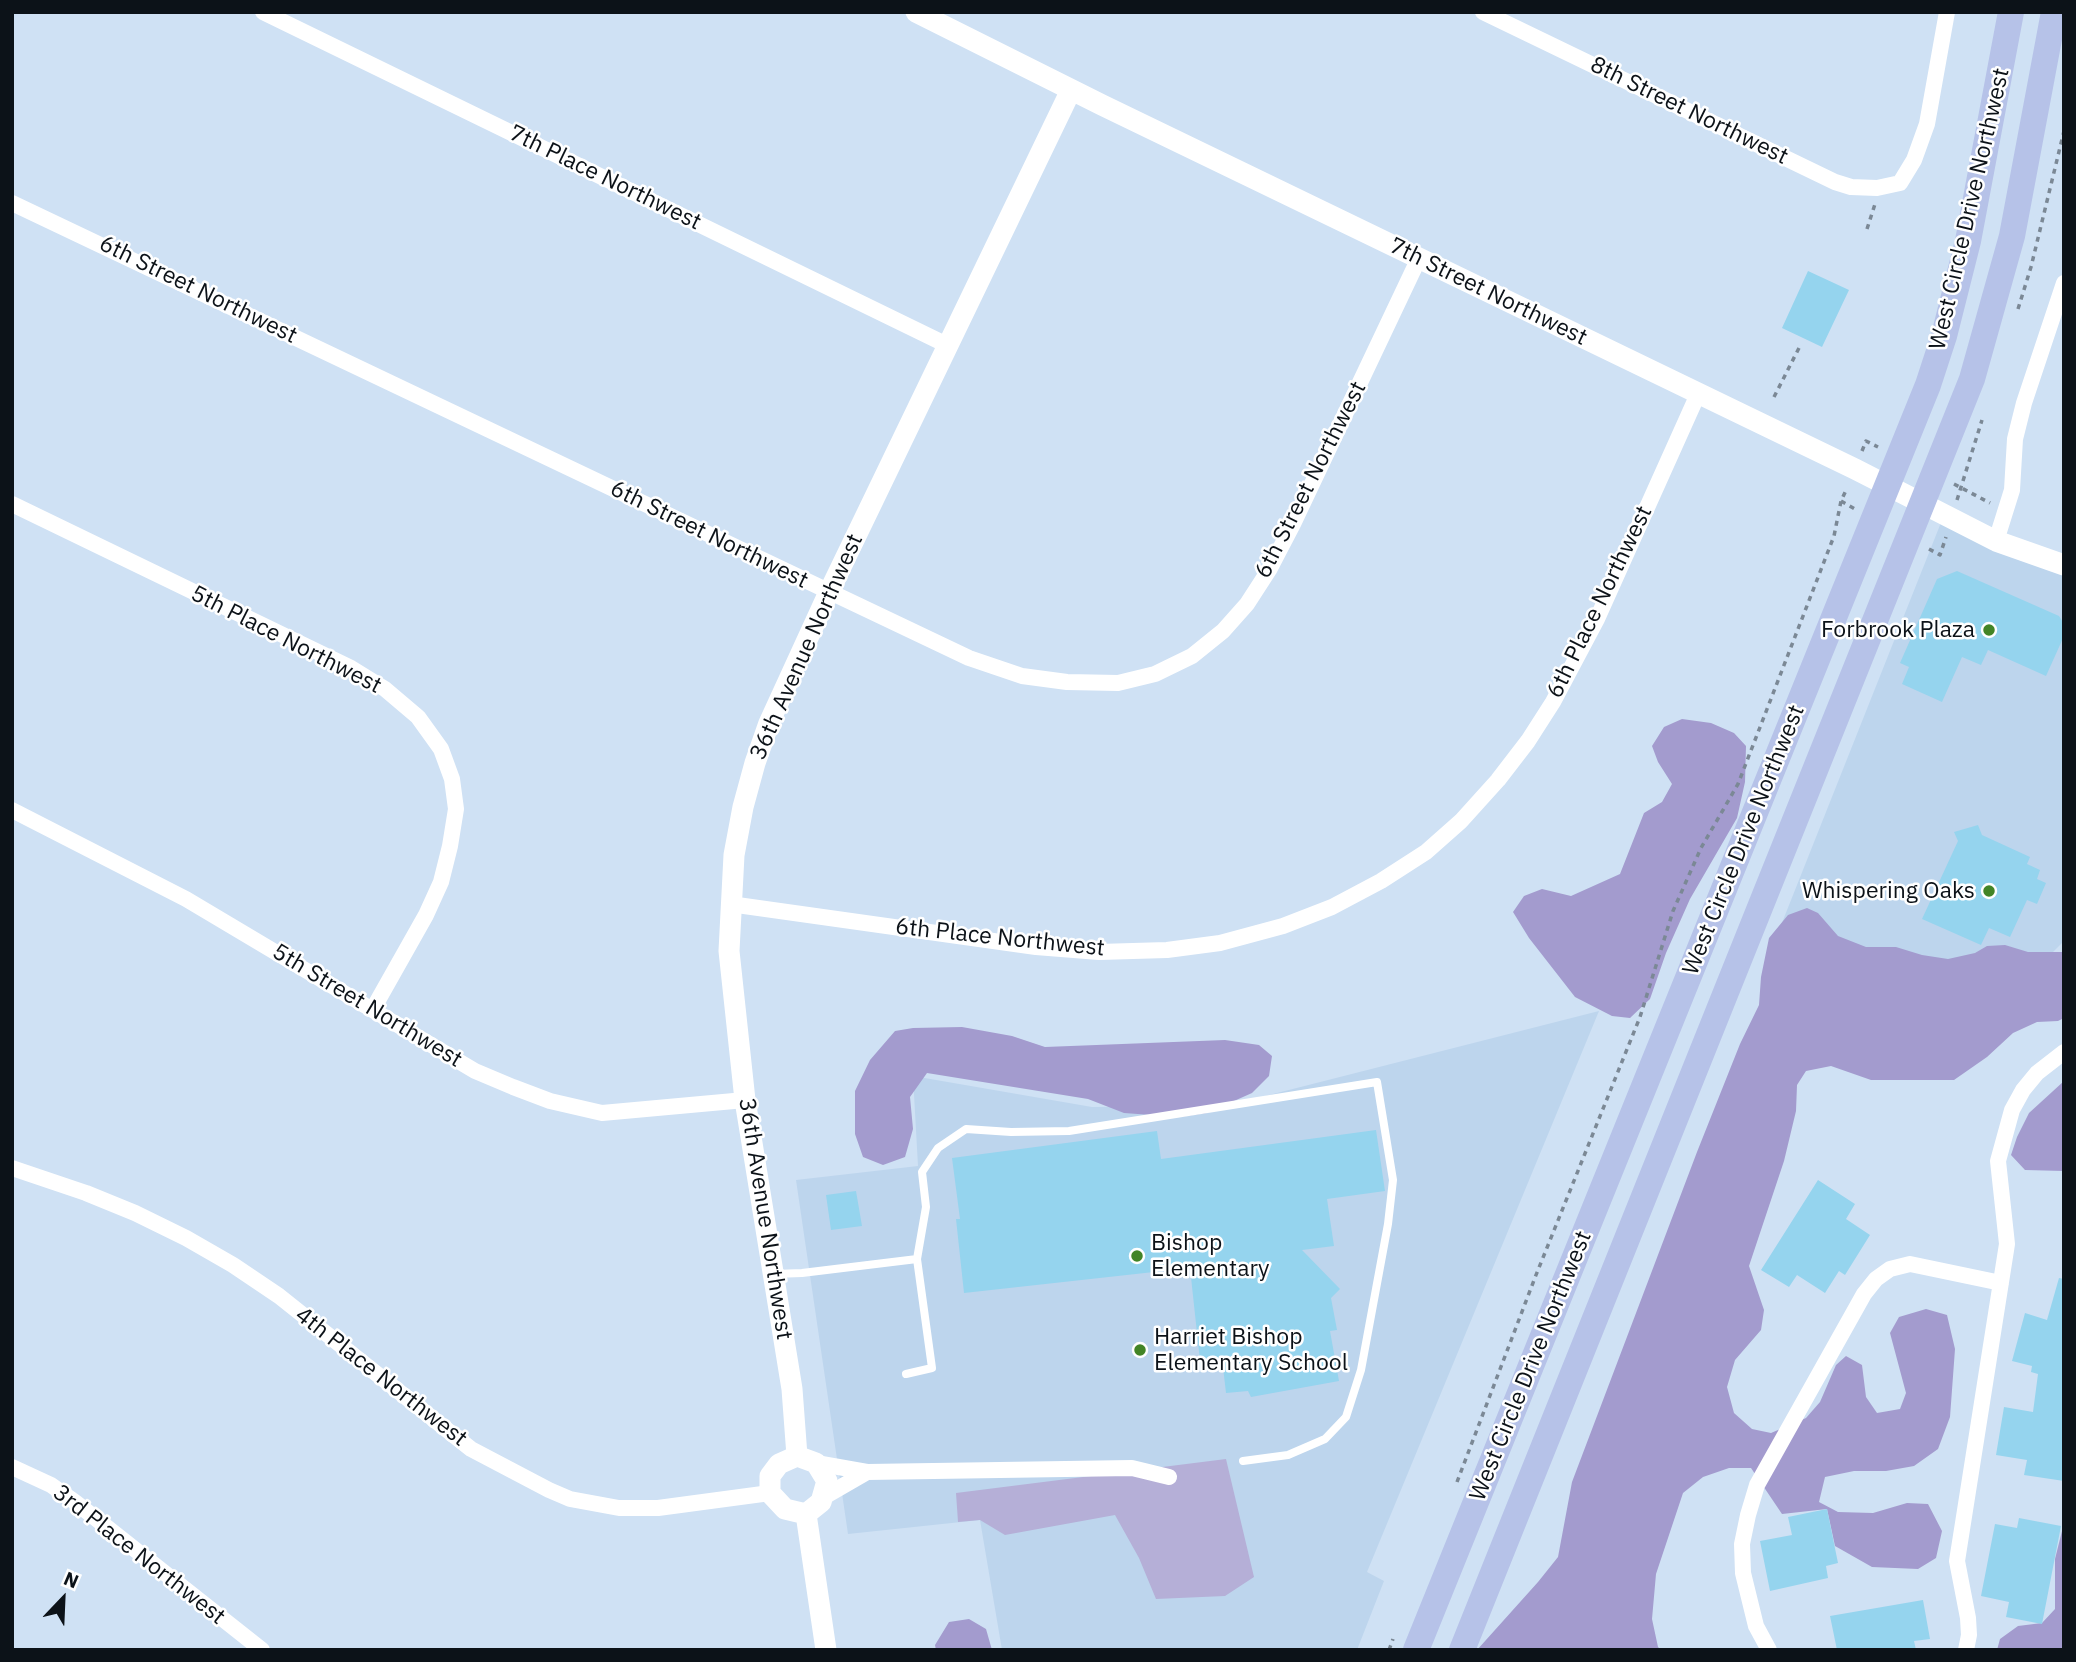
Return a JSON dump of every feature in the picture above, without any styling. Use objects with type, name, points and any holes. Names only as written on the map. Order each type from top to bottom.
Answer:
[{"type":"main road","name":"West Circle Drive Northwest","points":[[1405,1643],[1928,385],[1953,303],[1975,208],[2011,12]]},
{"type":"main road","name":"West Circle Drive Northwest","points":[[1462,1650],[1972,379],[2001,279],[2026,168],[2054,12]]},
{"type":"street","name":"7th Place Northwest","points":[[263,12],[947,345]]},
{"type":"street","name":"8th Street Northwest","points":[[1483,12],[1835,182],[1851,187],[1877,188],[1900,183],[1914,160],[1927,124],[1947,12]]},
{"type":"street","name":"7th Street Northwest","points":[[924,14],[1071,90],[1888,486],[1996,541],[2064,565]]},
{"type":"street","name":"36th Avenue Northwest","points":[[822,1498],[827,1481],[807,1459],[792,1389],[746,1100],[729,951],[734,855],[743,807],[769,723],[829,592],[1071,90]]},
{"type":"street","name":"6th Street Northwest","points":[[12,202],[969,658],[1022,676],[1067,682],[1118,683],[1155,674],[1192,656],[1223,631],[1247,604],[1269,570],[1293,524],[1419,258]]},
{"type":"street","points":[[1996,541],[2012,490],[2015,439],[2024,403],[2064,282]]},
{"type":"street","name":"6th Place Northwest","points":[[730,904],[1036,947],[1099,952],[1167,950],[1220,943],[1283,926],[1332,907],[1381,881],[1426,852],[1461,821],[1528,741],[1565,681],[1597,619],[1698,394]]},
{"type":"street","name":"5th Place Northwest","points":[[12,504],[351,668],[385,689],[418,718],[442,749],[452,779],[456,809],[441,882],[426,915],[373,1009]]},
{"type":"street","name":"5th Street Northwest","points":[[12,810],[186,899],[475,1071],[550,1101],[602,1112],[746,1100]]},
{"type":"street","points":[[1966,1650],[1969,1628],[1957,1561],[2007,1244],[1998,1161],[2011,1110],[2023,1090],[2037,1073],[2064,1052]]},
{"type":"street","name":"4th Place Northwest","points":[[12,1168],[135,1213],[233,1265],[279,1296],[471,1449],[549,1490],[578,1500],[619,1508],[658,1508],[770,1493]]},
{"type":"street","points":[[1769,1650],[1756,1626],[1743,1573],[1742,1545],[1748,1515],[1758,1485],[1864,1294],[1876,1279],[1890,1269],[1910,1264],[2001,1283]]},
{"type":"street","points":[[806,1514],[785,1508],[770,1493],[770,1476],[779,1464],[807,1459],[867,1472],[1132,1468],[1169,1477]]},
{"type":"street","name":"3rd Place Northwest","points":[[12,1467],[51,1485],[75,1502],[262,1650]]},
{"type":"street","points":[[806,1514],[821,1502],[822,1498],[867,1472]]},
{"type":"street","points":[[806,1514],[826,1650]]},
{"type":"lane","points":[[906,1374],[932,1368],[917,1259],[926,1207],[922,1172],[938,1148],[966,1129],[1011,1132],[1069,1131],[1377,1082],[1393,1180],[1388,1224],[1361,1370],[1346,1417],[1325,1438],[1288,1455],[1243,1461]]},
{"type":"lane","points":[[774,1275],[917,1259]]},
{"type":"path","points":[[1867,229],[1875,203]]},
{"type":"path","points":[[1774,397],[1800,346]]},
{"type":"path","points":[[1961,488],[1993,505]]},
{"type":"path","points":[[1456,1484],[1536,1275],[1640,1017],[1673,911],[1701,848],[1738,784],[1834,536],[1841,501]]},
{"type":"path","points":[[1389,1650],[1405,1643]]},
{"type":"shaded area","points":[[1944,515],[2064,565],[2064,941],[2035,970],[1766,963]]},
{"type":"shaded area","points":[[1682,719],[1711,723],[1734,733],[1746,746],[1745,782],[1737,818],[1690,899],[1666,953],[1650,999],[1630,1018],[1612,1016],[1575,997],[1529,938],[1513,912],[1524,896],[1542,889],[1571,896],[1620,874],[1644,813],[1662,802],[1672,784],[1658,762],[1652,746],[1664,727]]},
{"type":"shaded area","points":[[1807,908],[1818,913],[1838,936],[1866,947],[1896,947],[1948,959],[1975,953],[1987,946],[2005,945],[2028,952],[2064,952],[2064,1018],[2037,1022],[2013,1033],[1987,1057],[1954,1080],[1871,1080],[1831,1066],[1806,1071],[1797,1085],[1796,1111],[1784,1161],[1749,1266],[1764,1310],[1761,1330],[1735,1360],[1727,1387],[1734,1413],[1752,1429],[1771,1433],[1806,1418],[1820,1402],[1836,1365],[1846,1356],[1862,1365],[1866,1397],[1877,1413],[1900,1409],[1906,1393],[1890,1333],[1899,1317],[1926,1309],[1947,1315],[1955,1349],[1950,1417],[1938,1449],[1914,1466],[1886,1471],[1854,1471],[1825,1477],[1819,1502],[1838,1512],[1873,1513],[1907,1503],[1928,1504],[1942,1531],[1936,1558],[1918,1569],[1872,1567],[1835,1546],[1827,1509],[1782,1514],[1751,1468],[1729,1468],[1703,1477],[1683,1493],[1656,1574],[1652,1619],[1661,1650],[1477,1650],[1558,1557],[1572,1482],[1697,1152],[1740,1044],[1759,1005],[1761,977],[1769,938],[1788,915]]},
{"type":"shaded area","name":"Harriet Bishop Elementary School","points":[[1599,1011],[1367,1572],[1384,1581],[1357,1650],[1002,1650],[980,1520],[848,1534],[796,1180],[918,1166],[913,1076],[1092,1107],[1226,1106]]},
{"type":"shaded area","points":[[962,1027],[1012,1036],[1045,1047],[1225,1040],[1259,1045],[1272,1056],[1269,1076],[1252,1093],[1207,1113],[1179,1117],[1124,1113],[1088,1099],[927,1073],[910,1097],[913,1129],[905,1157],[883,1165],[863,1157],[855,1134],[855,1091],[870,1060],[895,1031]]},
{"type":"shaded area","points":[[2064,1081],[2064,1171],[2025,1170],[2011,1155],[2017,1137],[2029,1113]]},
{"type":"shaded area","points":[[1226,1459],[1254,1577],[1225,1596],[1156,1599],[1139,1558],[1115,1515],[1005,1535],[980,1520],[958,1522],[956,1493]]},
{"type":"shaded area","points":[[2064,1523],[2064,1650],[1997,1650],[2000,1639],[2018,1626],[2042,1623],[2055,1609],[2055,1559]]},
{"type":"shaded area","points":[[969,1619],[986,1629],[992,1650],[936,1650],[935,1645],[949,1622]]},
{"type":"building","points":[[1808,271],[1849,290],[1822,347],[1782,328]]},
{"type":"building","name":"Forbrook Plaza","points":[[1957,571],[2059,616],[2064,624],[2064,636],[2046,676],[1988,650],[1981,665],[1962,657],[1942,702],[1902,684],[1909,667],[1900,663],[1937,579]]},
{"type":"building","name":"Whispering Oaks","points":[[1978,825],[1982,835],[2030,857],[2027,864],[2040,870],[2037,879],[2046,883],[2037,904],[2027,900],[2010,937],[1989,928],[1981,945],[1922,919],[1958,841],[1954,832]]},
{"type":"building","name":"Bishop Elementary","points":[[1376,1130],[1385,1191],[1327,1199],[1334,1246],[1302,1250],[1340,1289],[1331,1298],[1337,1330],[1330,1331],[1339,1381],[1251,1397],[1248,1391],[1226,1393],[1223,1367],[1201,1370],[1190,1268],[964,1293],[956,1219],[960,1219],[952,1158],[1157,1131],[1161,1159]]},
{"type":"building","points":[[1818,1180],[1855,1204],[1846,1219],[1870,1235],[1845,1275],[1839,1271],[1825,1293],[1797,1275],[1789,1287],[1761,1270]]},
{"type":"building","points":[[856,1191],[862,1226],[831,1230],[826,1195]]},
{"type":"building","points":[[2059,1278],[2064,1279],[2064,1481],[2024,1475],[2027,1460],[1996,1455],[2004,1407],[2033,1412],[2038,1374],[2031,1372],[2032,1366],[2012,1361],[2025,1313],[2047,1320]]},
{"type":"building","points":[[1827,1509],[1838,1563],[1826,1566],[1828,1578],[1770,1591],[1760,1541],[1792,1535],[1788,1517]]},
{"type":"building","points":[[2019,1518],[2061,1526],[2042,1624],[2006,1617],[2009,1602],[1981,1596],[1995,1524],[2017,1528]]},
{"type":"building","points":[[1923,1600],[1930,1639],[1914,1641],[1916,1650],[1837,1650],[1830,1616]]},
{"type":"place","name":"Forbrook Plaza","points":[[1989,630]]},
{"type":"place","name":"Whispering Oaks","points":[[1989,891]]},
{"type":"place","name":"Bishop Elementary","points":[[1137,1256]]},
{"type":"place","name":"Harriet Bishop Elementary School","points":[[1140,1350]]}]
